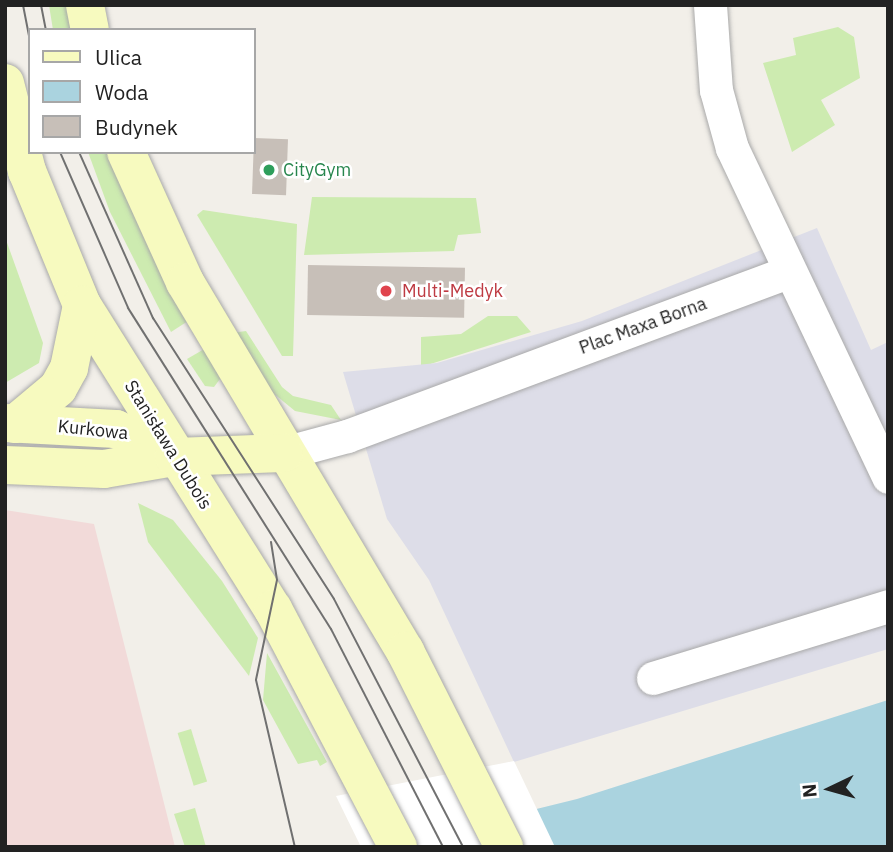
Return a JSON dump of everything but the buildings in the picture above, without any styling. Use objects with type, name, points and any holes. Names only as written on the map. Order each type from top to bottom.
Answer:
[{"type":"main road","points":[[85,5],[90,28]]},
{"type":"main road","name":"Stanisława Dubois","points":[[5,83],[26,171],[82,305],[174,457],[272,609],[371,789],[398,847]]},
{"type":"main road","points":[[127,154],[168,251],[284,453],[405,651],[504,847]]},
{"type":"main road","points":[[10,423],[58,388],[69,369],[82,305]]},
{"type":"main road","name":"Kurkowa","points":[[10,423],[116,429],[174,457]]},
{"type":"main road","name":"Kurkowa","points":[[5,465],[104,469],[174,457],[284,453]]},
{"type":"street","points":[[710,5],[722,117],[786,273],[888,477]]},
{"type":"street","name":"Plac Maxa Borna","points":[[284,453],[354,434],[786,273]]},
{"type":"street","points":[[653,678],[888,606]]},
{"type":"shaded area","points":[[817,228],[871,350],[888,342],[888,649],[514,762],[429,580],[387,519],[343,372],[437,363],[582,321]]},
{"type":"shaded area","points":[[5,510],[94,524],[175,847],[5,847]]},
{"type":"green space","points":[[49,5],[70,5],[75,28],[53,28]]},
{"type":"green space","points":[[838,27],[854,37],[860,78],[821,100],[835,125],[792,152],[763,63],[796,55],[793,38]]},
{"type":"green space","points":[[89,154],[111,154],[188,321],[171,332],[110,212]]},
{"type":"green space","points":[[312,197],[476,198],[481,233],[458,235],[454,251],[304,255]]},
{"type":"green space","points":[[203,210],[297,224],[293,356],[282,356],[197,215]]},
{"type":"green space","points":[[5,237],[43,343],[39,363],[5,383]]},
{"type":"green space","points":[[488,316],[517,316],[531,332],[421,367],[421,337],[461,334]]},
{"type":"green space","points":[[246,331],[282,387],[293,396],[331,405],[341,420],[295,411],[273,393],[232,333]]},
{"type":"green space","points":[[206,348],[223,375],[214,387],[205,386],[187,359]]},
{"type":"green space","points":[[138,503],[173,520],[222,581],[258,638],[249,676],[148,542]]},
{"type":"green space","points":[[267,653],[327,762],[320,766],[317,760],[298,764],[263,700]]},
{"type":"green space","points":[[191,729],[207,782],[194,786],[178,733]]},
{"type":"green space","points":[[195,808],[206,847],[185,847],[174,814]]},
{"type":"water","points":[[888,700],[888,847],[383,847],[577,799]]},
{"type":"pier","points":[[514,761],[555,847],[361,847],[336,796]]},
{"type":"tram line","points":[[23,5],[28,31]]},
{"type":"tram line","points":[[41,5],[46,28]]},
{"type":"tram line","points":[[61,154],[128,308],[331,629],[443,847]]},
{"type":"tram line","points":[[80,154],[153,318],[334,599],[463,847]]},
{"type":"tram line","points":[[271,542],[277,580],[256,680],[295,847]]},
{"type":"place","name":"CityGym","points":[[269,170]]},
{"type":"place","name":"Multi-Medyk","points":[[386,291]]}]
